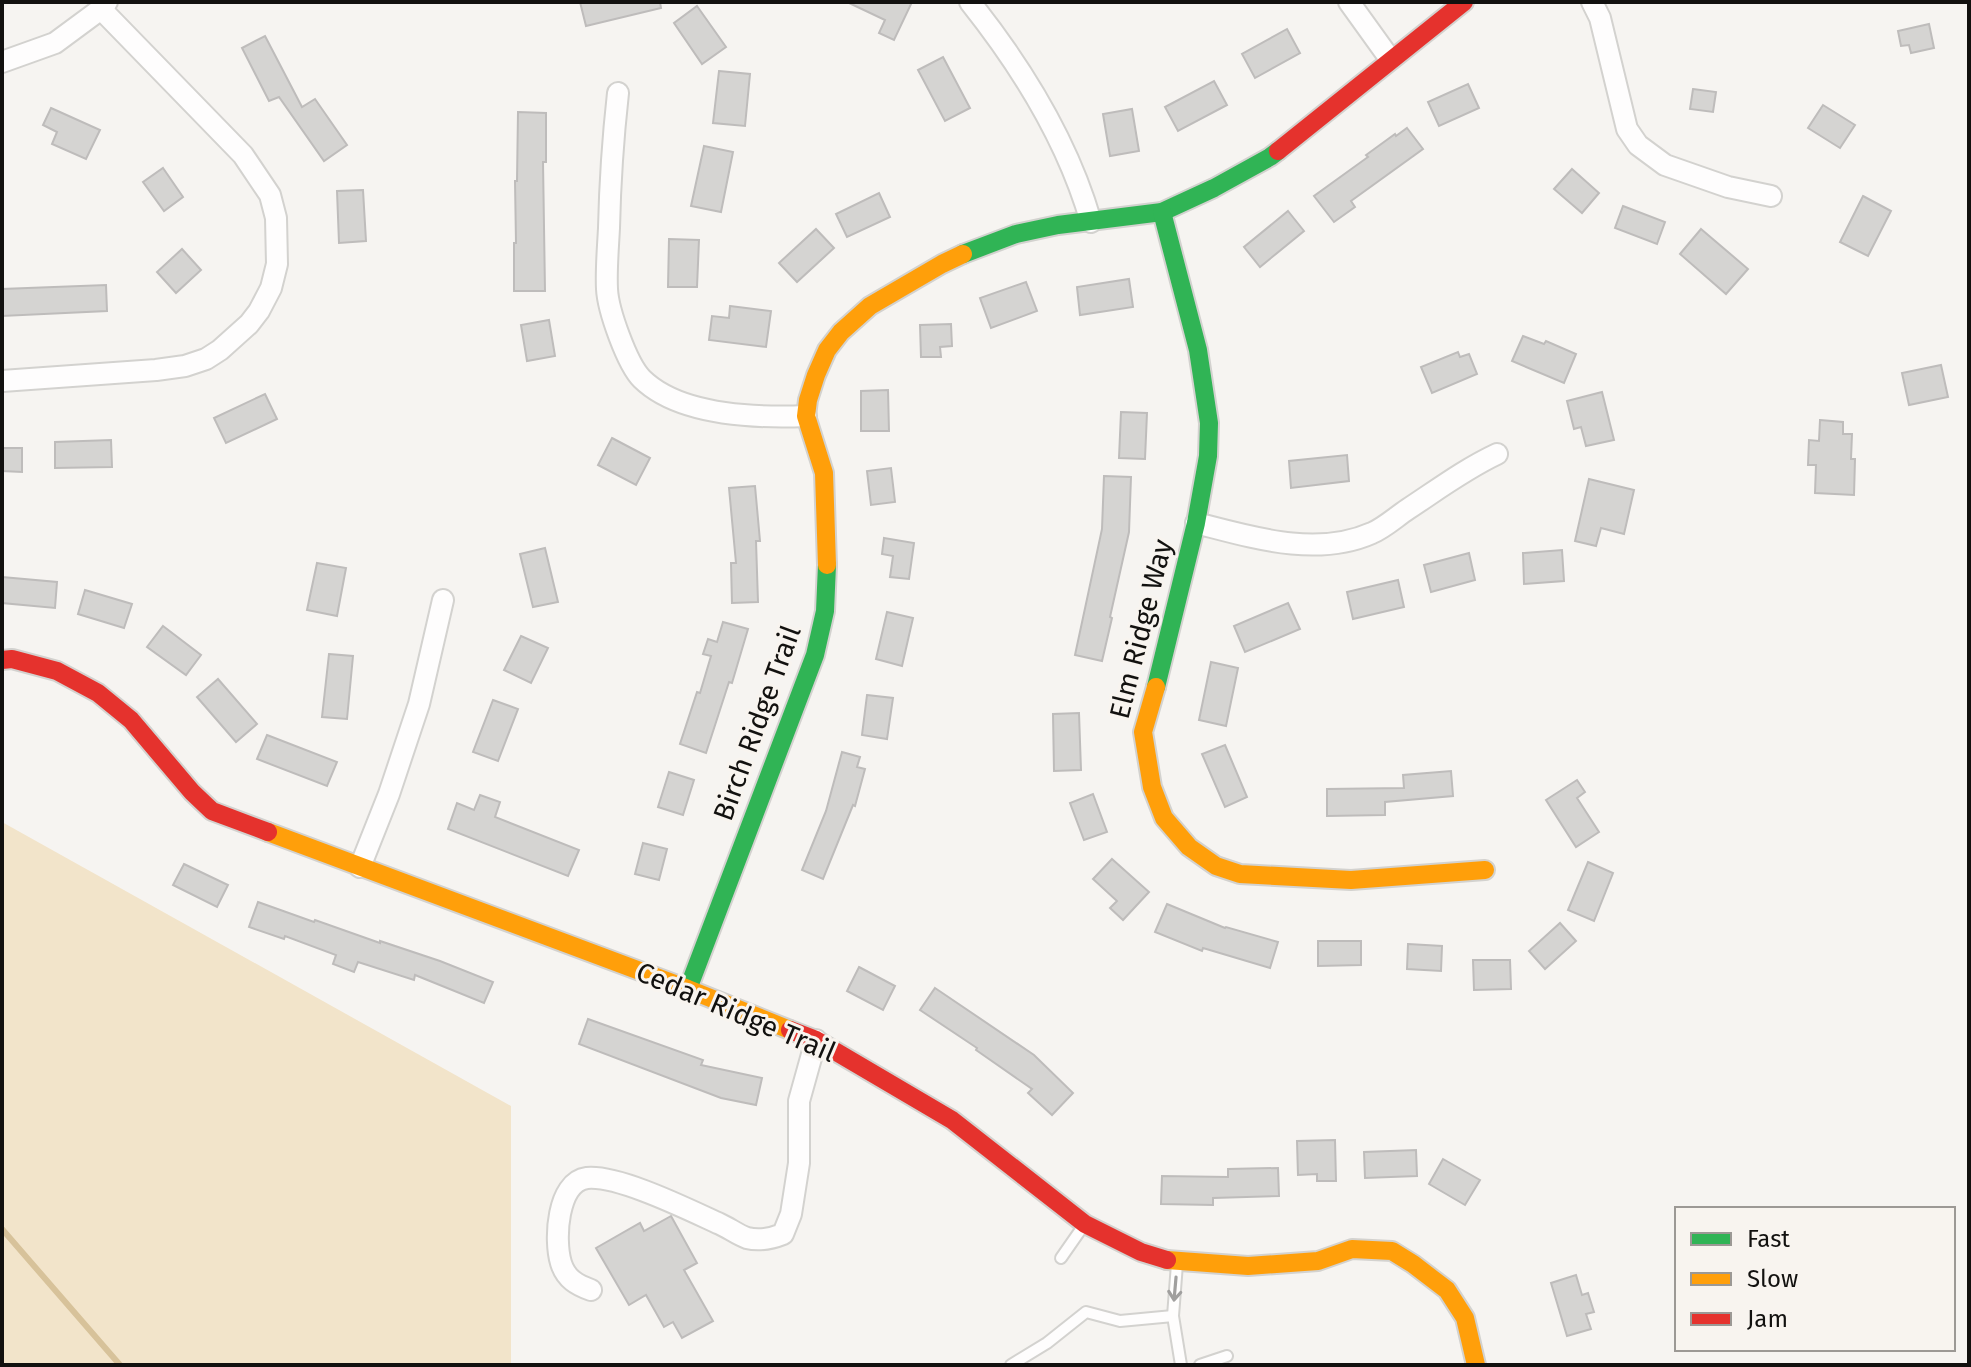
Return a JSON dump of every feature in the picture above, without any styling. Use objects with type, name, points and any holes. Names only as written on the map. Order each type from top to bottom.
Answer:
[{"type":"street","points":[[970,2],[992,30],[1037,101],[1070,162],[1082,189],[1091,222]]},
{"type":"street","points":[[1349,2],[1390,59]]},
{"type":"street","points":[[618,93],[611,148],[607,292],[617,333],[639,377],[677,402],[727,413],[806,416],[808,400],[827,350],[841,332],[870,306],[975,248],[1016,234],[1058,225],[1162,212],[1214,188],[1270,157],[1464,2]]},
{"type":"street","points":[[1592,2],[1600,18],[1627,129],[1638,145],[1665,165],[1728,187],[1771,196]]},
{"type":"street","points":[[2,62],[55,43],[104,6],[243,155],[270,195],[276,218],[277,264],[271,288],[259,311],[249,324],[206,359],[156,370],[2,381]]},
{"type":"street","name":"Elm Ridge Way","points":[[1162,212],[1198,350],[1209,423],[1208,456],[1196,523],[1143,732],[1152,787],[1164,818],[1189,847],[1216,866],[1240,874],[1351,880],[1485,870]]},
{"type":"street","name":"Birch Ridge Trail","points":[[688,989],[815,655],[825,611],[824,473],[806,416]]},
{"type":"street","points":[[1196,523],[1305,545],[1340,543],[1373,533],[1474,465],[1497,454]]},
{"type":"street","points":[[360,867],[389,794],[419,704],[443,600]]},
{"type":"street","name":"Cedar Ridge Trail","points":[[2,660],[12,659],[57,671],[98,693],[131,720],[212,811],[816,1040],[952,1120],[1085,1224],[1141,1252],[1169,1261],[1248,1266],[1318,1261],[1352,1249],[1392,1251],[1447,1290],[1465,1318],[1476,1365]]},
{"type":"street","points":[[591,1290],[573,1283],[561,1264],[558,1238],[561,1206],[570,1188],[584,1178],[607,1179],[638,1189],[748,1238],[771,1238],[783,1234],[791,1214],[799,1163],[799,1101],[816,1040]]},
{"type":"lane","points":[[1061,1258],[1085,1224]]},
{"type":"lane","points":[[1178,1262],[1173,1316],[1181,1365]]},
{"type":"lane","points":[[1011,1365],[1047,1343],[1086,1312],[1120,1321],[1173,1316]]},
{"type":"lane","points":[[1200,1365],[1227,1356]]},
{"type":"shaded area","points":[[2,822],[511,1106],[511,1365],[2,1365]]},
{"type":"building","points":[[580,2],[660,2],[661,8],[586,26]]},
{"type":"building","points":[[847,2],[912,2],[894,40],[879,33],[885,20]]},
{"type":"building","points":[[697,6],[726,47],[702,64],[674,23]]},
{"type":"building","points":[[1929,24],[1934,48],[1911,53],[1909,45],[1901,46],[1898,31]]},
{"type":"building","points":[[1287,29],[1300,53],[1255,78],[1242,54]]},
{"type":"building","points":[[265,36],[302,107],[315,99],[347,145],[324,161],[279,97],[269,101],[242,48]]},
{"type":"building","points":[[943,57],[970,108],[945,121],[918,70]]},
{"type":"building","points":[[719,71],[750,74],[745,126],[713,123]]},
{"type":"building","points":[[1214,81],[1227,105],[1178,131],[1165,107]]},
{"type":"building","points":[[1468,84],[1479,108],[1439,126],[1428,102]]},
{"type":"building","points":[[1693,89],[1716,92],[1713,112],[1690,109]]},
{"type":"building","points":[[1823,105],[1855,125],[1840,148],[1808,128]]},
{"type":"building","points":[[51,108],[100,130],[86,159],[52,144],[57,132],[43,125]]},
{"type":"building","points":[[1132,109],[1139,151],[1110,156],[1103,114]]},
{"type":"building","points":[[518,112],[546,113],[546,162],[543,162],[545,291],[514,291]]},
{"type":"building","points":[[1407,128],[1423,149],[1351,201],[1355,207],[1334,222],[1314,196],[1368,157],[1366,155]]},
{"type":"building","points":[[704,146],[733,152],[721,212],[691,206]]},
{"type":"building","points":[[163,168],[183,197],[164,211],[143,182]]},
{"type":"building","points":[[1572,169],[1599,193],[1582,213],[1554,189]]},
{"type":"building","points":[[363,190],[366,241],[339,243],[337,191]]},
{"type":"building","points":[[879,193],[890,217],[847,237],[836,214]]},
{"type":"building","points":[[1863,196],[1891,211],[1868,256],[1840,242]]},
{"type":"building","points":[[1623,206],[1665,222],[1657,244],[1615,228]]},
{"type":"building","points":[[1288,211],[1304,231],[1260,267],[1244,247]]},
{"type":"building","points":[[816,229],[834,248],[797,282],[779,263]]},
{"type":"building","points":[[1701,229],[1748,269],[1726,294],[1680,254]]},
{"type":"building","points":[[669,239],[699,240],[697,287],[668,287]]},
{"type":"building","points":[[182,249],[201,270],[176,293],[157,272]]},
{"type":"building","points":[[1129,279],[1133,307],[1080,315],[1077,287]]},
{"type":"building","points":[[1026,282],[1037,311],[991,328],[980,298]]},
{"type":"building","points":[[106,285],[107,311],[2,316],[2,289]]},
{"type":"building","points":[[730,306],[771,311],[766,347],[709,340],[712,316],[729,318]]},
{"type":"building","points":[[549,320],[555,356],[527,361],[521,325]]},
{"type":"building","points":[[951,324],[952,346],[940,347],[941,357],[921,357],[920,325]]},
{"type":"building","points":[[1523,336],[1544,344],[1546,341],[1576,354],[1564,383],[1512,361]]},
{"type":"building","points":[[1458,352],[1460,357],[1469,354],[1477,374],[1432,393],[1421,367]]},
{"type":"building","points":[[1941,365],[1948,397],[1909,405],[1902,373]]},
{"type":"building","points":[[888,390],[889,431],[861,431],[861,391]]},
{"type":"building","points":[[1602,392],[1614,440],[1586,446],[1581,427],[1574,429],[1567,401]]},
{"type":"building","points":[[265,394],[277,419],[226,443],[214,418]]},
{"type":"building","points":[[1121,412],[1147,413],[1145,459],[1119,458]]},
{"type":"building","points":[[1820,420],[1843,422],[1843,434],[1852,434],[1854,495],[1815,493],[1816,465],[1808,465],[1809,440],[1819,441]]},
{"type":"building","points":[[612,438],[650,458],[636,485],[598,465]]},
{"type":"building","points":[[111,440],[112,467],[55,468],[55,442]]},
{"type":"building","points":[[2,448],[22,448],[22,472],[2,471]]},
{"type":"building","points":[[1347,455],[1349,481],[1291,488],[1289,461]]},
{"type":"building","points":[[891,468],[895,502],[871,505],[867,471]]},
{"type":"building","points":[[1104,476],[1131,477],[1129,532],[1102,661],[1075,655],[1102,529]]},
{"type":"building","points":[[1589,479],[1634,490],[1624,534],[1601,528],[1596,546],[1575,541]]},
{"type":"building","points":[[755,486],[760,541],[756,541],[758,602],[732,603],[731,563],[736,563],[729,488]]},
{"type":"building","points":[[884,538],[914,543],[909,579],[890,577],[893,556],[882,554]]},
{"type":"building","points":[[545,548],[558,602],[533,607],[520,554]]},
{"type":"building","points":[[1562,550],[1564,581],[1524,584],[1523,553]]},
{"type":"building","points":[[1469,553],[1475,580],[1431,592],[1424,565]]},
{"type":"building","points":[[317,563],[346,568],[337,616],[307,610]]},
{"type":"building","points":[[2,577],[57,582],[55,608],[2,603]]},
{"type":"building","points":[[1398,580],[1404,607],[1353,619],[1347,592]]},
{"type":"building","points":[[85,590],[132,604],[124,628],[78,614]]},
{"type":"building","points":[[1288,603],[1300,629],[1245,652],[1234,626]]},
{"type":"building","points":[[887,612],[913,618],[902,666],[876,659]]},
{"type":"building","points":[[723,622],[748,629],[706,753],[680,744],[711,656],[703,654],[708,639],[717,642]]},
{"type":"building","points":[[163,626],[201,655],[186,675],[147,647]]},
{"type":"building","points":[[521,636],[548,648],[531,683],[504,670]]},
{"type":"building","points":[[329,654],[353,656],[347,719],[322,717]]},
{"type":"building","points":[[1211,662],[1238,668],[1226,726],[1199,720]]},
{"type":"building","points":[[218,679],[257,724],[236,742],[197,697]]},
{"type":"building","points":[[867,695],[893,698],[887,739],[862,735]]},
{"type":"building","points":[[493,700],[518,709],[498,761],[473,752]]},
{"type":"building","points":[[1079,713],[1081,770],[1054,771],[1053,714]]},
{"type":"building","points":[[267,735],[337,762],[327,786],[257,759]]},
{"type":"building","points":[[1225,745],[1247,797],[1225,807],[1202,754]]},
{"type":"building","points":[[842,752],[860,757],[857,767],[865,769],[855,806],[823,879],[802,870],[826,811]]},
{"type":"building","points":[[1451,771],[1453,796],[1385,802],[1385,815],[1327,816],[1327,789],[1404,788],[1403,775]]},
{"type":"building","points":[[669,772],[694,780],[683,815],[658,807]]},
{"type":"building","points":[[1577,780],[1585,792],[1577,798],[1599,832],[1576,847],[1546,800]]},
{"type":"building","points":[[1093,794],[1107,832],[1084,840],[1070,803]]},
{"type":"building","points":[[480,795],[500,802],[495,817],[579,850],[568,876],[448,829],[457,803],[474,810]]},
{"type":"building","points":[[643,843],[667,849],[659,880],[635,874]]},
{"type":"building","points":[[1112,859],[1149,892],[1123,920],[1110,908],[1117,901],[1093,879]]},
{"type":"building","points":[[1588,862],[1613,873],[1594,921],[1568,910]]},
{"type":"building","points":[[184,864],[228,885],[217,907],[173,885]]},
{"type":"building","points":[[258,902],[440,961],[493,982],[484,1003],[415,975],[414,980],[358,962],[354,972],[333,964],[336,955],[285,936],[284,939],[249,927]]},
{"type":"building","points":[[1167,904],[1225,928],[1278,942],[1270,968],[1203,948],[1202,951],[1155,932]]},
{"type":"building","points":[[1560,923],[1576,941],[1545,969],[1529,951]]},
{"type":"building","points":[[1318,941],[1361,941],[1361,965],[1318,966]]},
{"type":"building","points":[[1408,944],[1442,946],[1441,971],[1407,969]]},
{"type":"building","points":[[1473,960],[1510,960],[1511,989],[1474,990]]},
{"type":"building","points":[[859,967],[895,986],[883,1010],[847,991]]},
{"type":"building","points":[[935,988],[1034,1055],[1073,1093],[1052,1115],[1028,1093],[1032,1089],[920,1010]]},
{"type":"building","points":[[588,1019],[703,1060],[701,1065],[762,1078],[756,1105],[721,1098],[579,1044]]},
{"type":"building","points":[[1335,1140],[1336,1181],[1317,1181],[1317,1174],[1298,1175],[1297,1141]]},
{"type":"building","points":[[1416,1150],[1417,1176],[1365,1178],[1364,1152]]},
{"type":"building","points":[[1443,1159],[1480,1180],[1465,1205],[1429,1184]]},
{"type":"building","points":[[1278,1168],[1279,1196],[1213,1198],[1213,1205],[1161,1204],[1162,1176],[1228,1177],[1228,1169]]},
{"type":"building","points":[[671,1216],[697,1263],[684,1270],[713,1321],[682,1338],[673,1322],[664,1327],[646,1295],[629,1305],[596,1248],[640,1223],[644,1231]]},
{"type":"building","points":[[1576,1275],[1582,1295],[1588,1293],[1594,1312],[1586,1314],[1591,1329],[1567,1336],[1551,1283]]},
{"type":"waterway","points":[[2,1229],[120,1365]]},
{"type":"traffic: fast","points":[[963,254],[1016,234],[1058,225],[1162,212],[1214,188],[1278,151]]},
{"type":"traffic: fast","points":[[1156,687],[1196,523],[1208,456],[1209,423],[1198,350],[1162,212]]},
{"type":"traffic: fast","points":[[688,989],[815,655],[825,611],[827,565]]},
{"type":"traffic: slow","points":[[827,565],[824,473],[806,416],[816,375],[827,350],[841,332],[870,306],[963,254]]},
{"type":"traffic: slow","points":[[1156,687],[1143,732],[1152,787],[1164,818],[1189,847],[1216,866],[1240,874],[1351,880],[1485,870]]},
{"type":"traffic: slow","points":[[268,832],[790,1030]]},
{"type":"traffic: slow","points":[[1167,1260],[1248,1266],[1318,1261],[1352,1249],[1392,1251],[1447,1290],[1465,1318],[1476,1365]]},
{"type":"traffic: jam","points":[[1278,151],[1464,2]]},
{"type":"traffic: jam","points":[[2,660],[12,659],[57,671],[98,693],[131,720],[212,811],[268,832]]},
{"type":"traffic: jam","points":[[790,1030],[816,1040],[952,1120],[1085,1224],[1141,1252],[1167,1260]]}]
